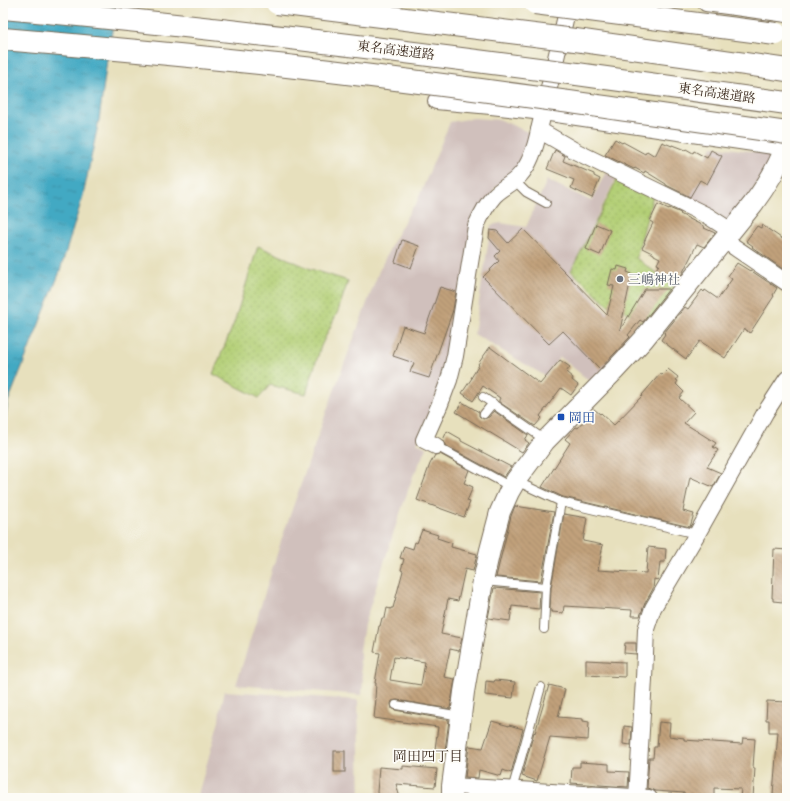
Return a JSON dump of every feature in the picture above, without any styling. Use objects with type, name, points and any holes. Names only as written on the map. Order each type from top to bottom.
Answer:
[{"type":"highway","points":[[277,3],[583,41],[787,70]]},
{"type":"highway","points":[[535,3],[783,34]]},
{"type":"highway","name":"東名高速道路","points":[[3,8],[296,38],[517,66],[787,103]]},
{"type":"highway","points":[[3,39],[303,68],[572,102],[787,143]]},
{"type":"street","points":[[436,446],[424,440],[440,404],[452,368],[476,226],[486,205],[494,196],[515,181],[529,162],[537,141],[569,3]]},
{"type":"street","points":[[706,3],[787,14]]},
{"type":"street","points":[[436,101],[543,112],[787,143],[764,189],[643,340],[545,441],[514,484],[500,512],[483,581],[464,692],[452,792],[512,790],[555,795],[641,798],[646,629],[653,608],[697,534],[765,413],[787,379]]},
{"type":"street","points":[[539,130],[577,152],[708,216],[727,235],[787,283]]},
{"type":"lane","points":[[515,181],[526,192],[546,203]]},
{"type":"lane","points":[[483,397],[545,441]]},
{"type":"lane","points":[[484,414],[493,403]]},
{"type":"lane","points":[[436,446],[514,484],[560,502],[697,534]]},
{"type":"lane","points":[[544,629],[546,587],[560,502]]},
{"type":"lane","points":[[483,581],[546,587]]},
{"type":"lane","points":[[512,790],[541,687]]},
{"type":"lane","points":[[396,705],[461,716]]},
{"type":"shaded area","points":[[474,118],[501,120],[532,134],[519,168],[494,189],[445,376],[417,443],[427,448],[413,476],[364,625],[360,651],[363,680],[362,695],[236,685],[282,538],[328,407],[379,271],[396,236],[411,209],[416,204],[450,122]]},
{"type":"shaded area","points":[[712,146],[772,154],[775,158],[731,223],[685,196]]},
{"type":"shaded area","points":[[606,172],[616,178],[570,272],[636,340],[593,384],[560,357],[545,376],[474,334],[491,225],[501,223],[526,227],[547,180],[591,201]]},
{"type":"shaded area","points":[[225,691],[358,700],[360,798],[197,798],[219,721]]},
{"type":"green space","points":[[617,179],[653,196],[636,258],[678,289],[647,327],[624,310],[616,312],[571,271]]},
{"type":"green space","points":[[258,246],[311,269],[348,281],[338,311],[321,346],[306,394],[270,385],[259,398],[213,374],[234,323]]},
{"type":"water","points":[[3,3],[117,3],[107,60],[99,120],[83,196],[59,274],[8,402],[3,437]]},
{"type":"building","points":[[615,139],[645,154],[647,151],[655,156],[662,142],[685,150],[686,149],[693,153],[694,151],[707,158],[711,150],[722,156],[707,184],[700,180],[690,197],[666,185],[645,171],[644,173],[635,168],[634,169],[605,155]]},
{"type":"building","points":[[555,150],[565,156],[563,161],[594,174],[594,176],[600,179],[592,198],[571,188],[574,180],[547,169]]},
{"type":"building","points":[[658,204],[681,213],[680,214],[715,233],[704,247],[697,244],[682,274],[673,284],[656,273],[658,270],[656,269],[659,265],[657,264],[660,258],[642,248],[653,223],[650,221]]},
{"type":"building","points":[[596,224],[610,230],[600,255],[586,249]]},
{"type":"building","points":[[762,225],[787,242],[787,272],[746,241],[757,226],[761,228]]},
{"type":"building","points":[[523,229],[607,315],[614,286],[608,285],[612,269],[617,270],[618,266],[628,269],[627,272],[632,274],[620,330],[645,289],[669,289],[643,322],[640,320],[628,335],[630,337],[600,369],[563,331],[549,344],[483,277],[499,261],[495,256],[500,251],[489,238],[490,230],[497,231],[508,243]]},
{"type":"building","points":[[402,240],[419,246],[411,268],[395,262]]},
{"type":"building","points":[[737,263],[777,288],[773,295],[774,296],[750,333],[744,329],[725,358],[700,341],[686,359],[661,340],[665,334],[664,333],[685,307],[688,309],[702,290],[704,292],[705,290],[718,299],[732,279],[728,276]]},
{"type":"building","points":[[440,287],[456,292],[453,310],[429,378],[410,372],[414,363],[393,356],[403,326],[424,333]]},
{"type":"building","points":[[490,347],[540,384],[560,360],[570,367],[566,372],[578,385],[571,395],[561,388],[540,416],[542,418],[535,426],[499,402],[500,398],[483,386],[473,401],[462,393],[472,378],[479,365],[478,364]]},
{"type":"building","points":[[668,369],[678,377],[676,384],[684,392],[679,398],[694,412],[684,423],[716,443],[713,447],[718,450],[707,467],[721,473],[713,487],[690,477],[683,511],[694,514],[690,527],[563,497],[542,487],[570,443],[565,439],[576,427],[578,428],[594,409],[600,414],[601,413],[614,425],[643,395],[660,374],[662,375]]},
{"type":"building","points":[[462,402],[479,412],[479,416],[483,419],[489,417],[494,411],[528,435],[525,440],[529,443],[522,452],[456,412]]},
{"type":"building","points":[[447,431],[461,439],[461,441],[511,467],[504,477],[445,445],[443,440]]},
{"type":"building","points":[[440,454],[469,470],[464,483],[473,487],[467,501],[470,502],[464,517],[417,500],[430,464],[435,455]]},
{"type":"building","points":[[515,506],[554,512],[541,581],[496,577],[511,516]]},
{"type":"building","points":[[564,514],[587,518],[583,541],[603,545],[598,570],[646,573],[648,547],[666,549],[665,562],[660,562],[658,580],[654,579],[653,589],[640,616],[631,616],[632,610],[564,606],[563,613],[550,611],[551,588]]},
{"type":"building","points":[[422,530],[438,535],[437,538],[452,543],[451,547],[477,554],[473,571],[465,569],[458,601],[448,599],[441,634],[462,638],[459,651],[450,649],[444,677],[455,679],[450,709],[397,700],[392,701],[391,704],[392,709],[395,710],[449,720],[445,751],[435,749],[438,727],[374,718],[376,699],[375,683],[380,653],[374,652],[379,626],[382,618],[385,618],[387,608],[393,608],[403,571],[401,570],[404,559],[400,558],[404,546],[413,549],[415,542],[417,543]],"holes":[[[394,657],[425,662],[421,685],[390,680]]]},
{"type":"building","points":[[774,549],[787,550],[787,599],[783,599],[783,602],[773,601],[772,598]]},
{"type":"building","points":[[494,588],[540,592],[539,609],[512,606],[510,621],[488,618]]},
{"type":"building","points":[[625,643],[636,643],[636,654],[624,653]]},
{"type":"building","points":[[586,660],[625,662],[625,677],[586,675]]},
{"type":"building","points":[[495,680],[515,682],[513,698],[485,695],[486,681],[494,682]]},
{"type":"building","points":[[549,685],[565,689],[558,717],[583,719],[583,721],[589,722],[588,740],[550,737],[537,781],[522,776]]},
{"type":"building","points":[[767,701],[787,702],[787,795],[773,794],[778,732],[769,732],[769,720],[766,720]]},
{"type":"building","points":[[492,721],[523,729],[511,773],[503,770],[501,776],[479,770],[478,778],[465,777],[469,746],[483,748]]},
{"type":"building","points":[[659,722],[670,723],[669,736],[684,738],[684,740],[742,744],[743,738],[755,739],[753,798],[740,798],[741,789],[714,788],[714,797],[684,795],[684,793],[655,791],[647,788],[649,758],[653,758],[654,747],[657,747]]},
{"type":"building","points":[[624,726],[632,727],[631,745],[623,744]]},
{"type":"building","points":[[334,751],[345,751],[345,772],[334,772]]},
{"type":"building","points":[[580,762],[609,764],[609,771],[629,772],[628,787],[571,783],[572,767],[580,767]]},
{"type":"building","points":[[403,766],[437,769],[435,787],[396,784],[400,798],[378,798],[379,767],[403,769]]},
{"type":"place","name":"三嶋神社","points":[[620,279]]},
{"type":"place","name":"岡田","points":[[561,417]]},
{"type":"district","name":"岡田四丁目","points":[[428,756]]}]
